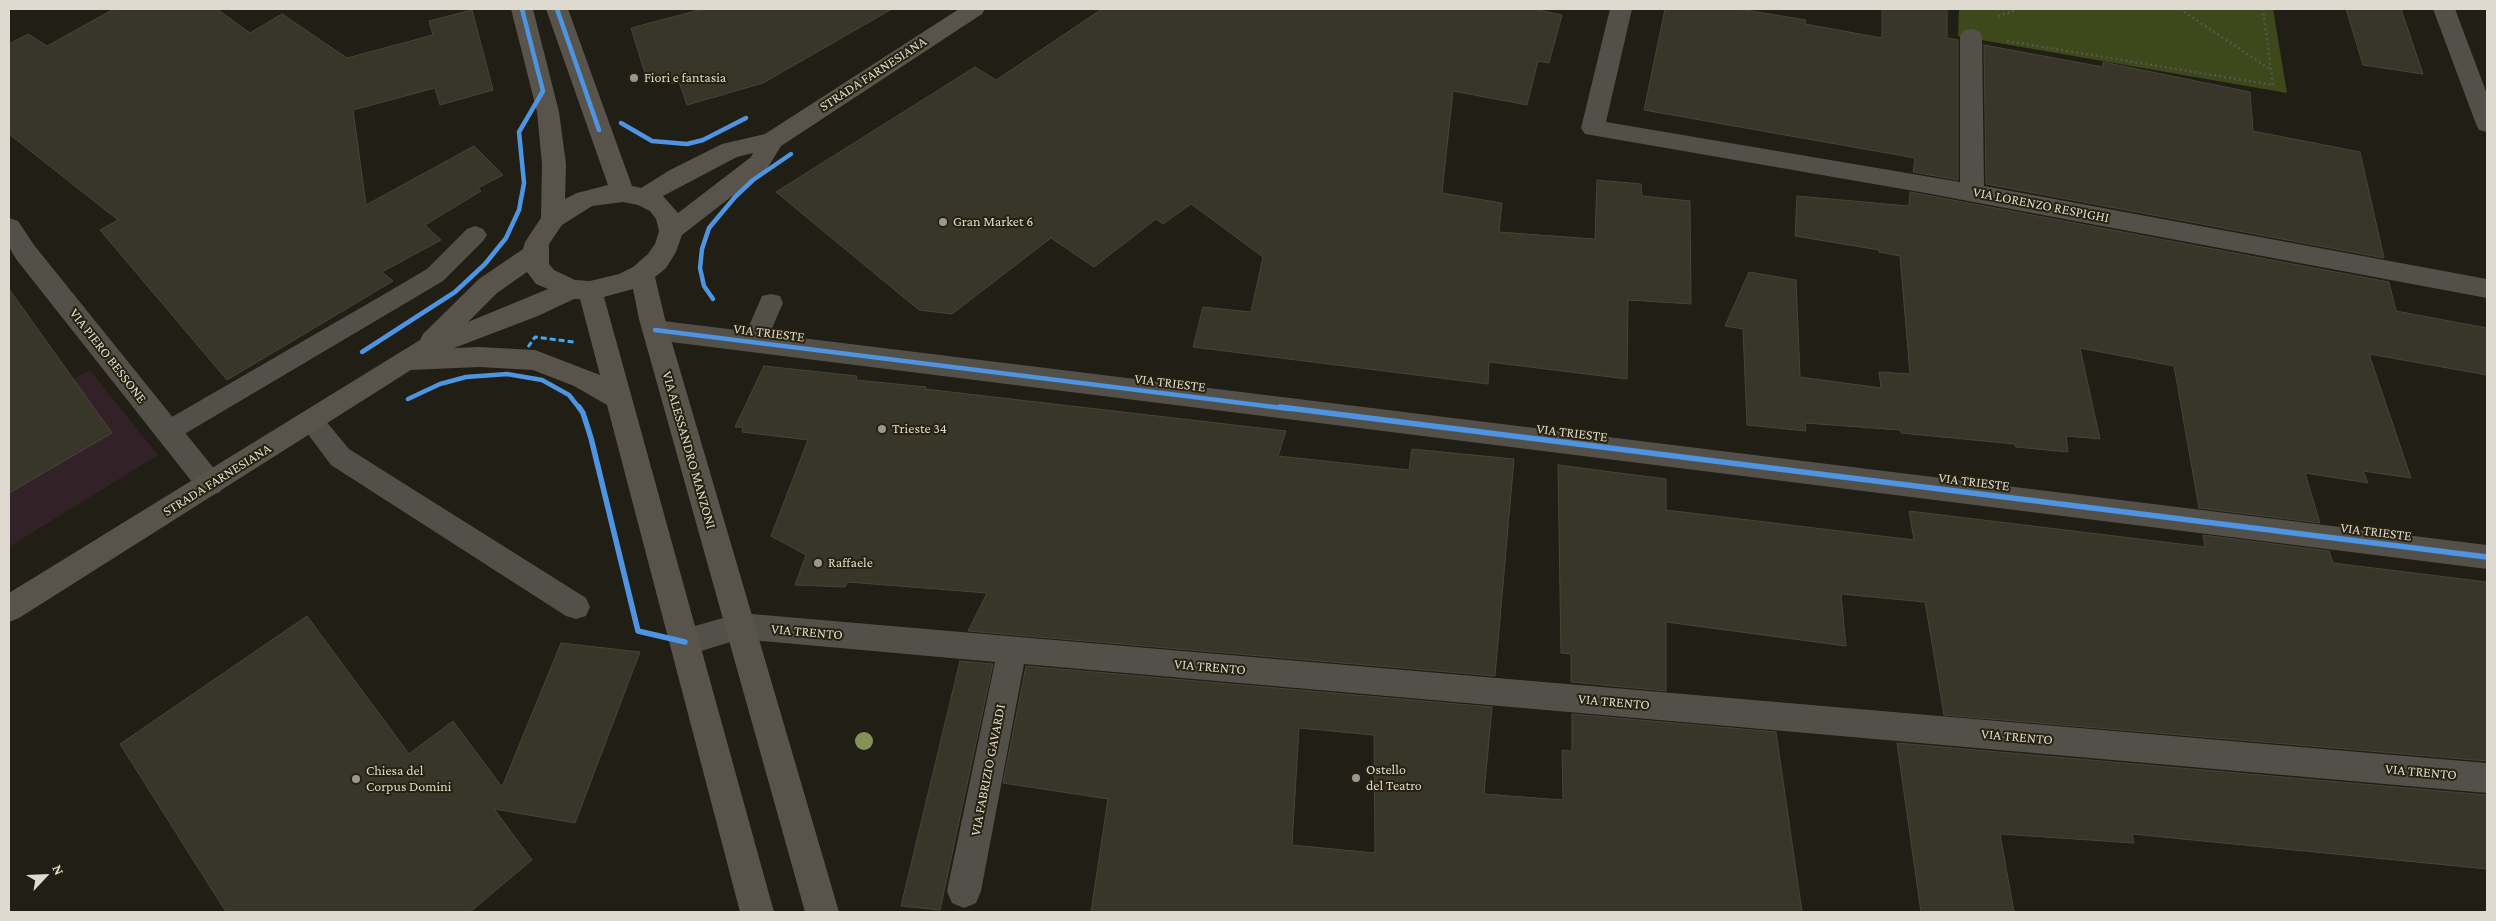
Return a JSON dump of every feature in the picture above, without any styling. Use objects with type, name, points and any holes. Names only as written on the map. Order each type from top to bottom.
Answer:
[{"type":"main road","points":[[522,9],[548,112],[554,164],[553,219]]},
{"type":"main road","points":[[557,9],[634,195],[659,205],[668,216],[671,231]]},
{"type":"main road","name":"STRADA FARNESIANA","points":[[413,356],[488,286],[535,254],[537,242],[543,230],[553,219],[568,208],[585,199],[604,194],[634,195],[730,150],[772,140],[974,9]]},
{"type":"main road","name":"STRADA FARNESIANA","points":[[9,609],[413,356],[581,290],[626,282],[642,274],[657,261],[667,246],[671,231],[759,163],[772,140]]},
{"type":"main road","points":[[535,254],[537,267],[545,277],[557,284],[581,290],[620,399],[757,912]]},
{"type":"main road","name":"VIA ALESSANDRO MANZONI","points":[[642,274],[655,330],[822,912]]},
{"type":"main road","points":[[413,356],[535,360],[583,379],[620,399]]},
{"type":"street","name":"VIA LORENZO RESPIGHI","points":[[1622,9],[1594,128],[1972,192],[2487,289]]},
{"type":"street","points":[[2444,9],[2487,124]]},
{"type":"street","points":[[1971,36],[1972,192]]},
{"type":"street","name":"VIA PIERO BESSONE","points":[[9,227],[17,256],[168,432],[210,484]]},
{"type":"street","name":"VIA TRIESTE","points":[[655,330],[2487,557]]},
{"type":"street","points":[[685,642],[740,626]]},
{"type":"street","name":"VIA TRENTO","points":[[740,626],[2487,778]]},
{"type":"street","name":"VIA FABRIZIO GAVARDI","points":[[964,891],[1012,650]]},
{"type":"lane","points":[[168,432],[435,275],[475,235]]},
{"type":"lane","points":[[754,342],[771,303]]},
{"type":"lane","points":[[311,421],[340,457],[576,607]]},
{"type":"path","points":[[2180,9],[2271,70]]},
{"type":"path","points":[[1971,36],[2273,85],[2263,9]]},
{"type":"shaded area","points":[[90,370],[158,455],[9,547],[9,415]]},
{"type":"green space","points":[[1959,9],[2273,9],[2287,93],[1958,36]]},
{"type":"building","points":[[114,9],[217,9],[250,33],[282,14],[347,58],[433,35],[429,21],[472,10],[493,90],[440,105],[435,88],[353,110],[366,205],[474,146],[503,175],[478,188],[481,191],[425,225],[441,240],[382,272],[393,281],[227,380],[100,230],[118,220],[9,134],[9,44],[28,34],[47,46]]},
{"type":"building","points":[[703,9],[892,9],[763,83],[687,105],[679,82],[670,84],[666,76],[647,80],[631,28]]},
{"type":"building","points":[[1102,9],[1534,9],[1562,15],[1549,63],[1538,61],[1527,105],[1453,91],[1442,193],[1502,203],[1499,232],[1595,239],[1597,180],[1641,184],[1642,196],[1690,201],[1691,304],[1628,300],[1627,379],[1489,362],[1488,384],[1193,347],[1203,307],[1251,312],[1263,257],[1191,204],[1163,224],[1156,219],[1094,267],[1051,238],[952,314],[919,310],[776,192],[975,67],[996,80]]},
{"type":"building","points":[[1665,9],[1739,9],[1806,20],[1805,24],[1882,38],[1882,9],[1947,9],[1947,38],[1958,40],[1958,180],[1913,172],[1915,158],[1644,110]]},
{"type":"building","points":[[2346,9],[2401,9],[2423,74],[2363,65]]},
{"type":"building","points":[[1984,45],[2103,67],[2103,62],[2250,92],[2253,131],[2360,152],[2384,258],[1986,184]]},
{"type":"building","points":[[1910,192],[2389,282],[2396,311],[2487,328],[2487,375],[2369,354],[2411,478],[2363,471],[2368,483],[2305,473],[2320,523],[2199,508],[2174,366],[2080,348],[2100,439],[2066,436],[2068,452],[2016,447],[2015,444],[1901,433],[1900,430],[1805,423],[1806,431],[1747,425],[1743,329],[1725,326],[1749,272],[1796,280],[1800,377],[1881,388],[1879,372],[1910,374],[1900,256],[1879,252],[1879,250],[1795,236],[1797,196],[1909,206]]},
{"type":"building","points":[[9,289],[112,433],[9,493]]},
{"type":"building","points":[[764,366],[857,376],[856,380],[926,387],[925,389],[1286,431],[1278,456],[1409,470],[1412,449],[1514,459],[1495,676],[968,631],[987,593],[848,582],[845,587],[795,585],[806,555],[771,536],[808,440],[742,432],[743,427],[735,427]]},
{"type":"building","points":[[1558,465],[1666,479],[1666,510],[1914,540],[1909,511],[2205,547],[2203,535],[2329,551],[2333,563],[2487,582],[2487,761],[1944,715],[1925,602],[1841,594],[1846,646],[1666,622],[1666,691],[1571,682],[1571,654],[1561,653]]},
{"type":"building","points":[[307,616],[409,754],[453,721],[502,787],[561,643],[640,652],[575,823],[494,809],[532,860],[470,912],[226,912],[120,744]]},
{"type":"building","points":[[960,661],[993,664],[940,910],[901,906]]},
{"type":"building","points":[[1026,666],[1492,707],[1484,794],[1563,800],[1562,750],[1572,751],[1572,714],[1776,732],[1802,912],[1091,912],[1108,799],[1003,783]],"holes":[[[1299,728],[1374,735],[1375,853],[1292,845]]]},
{"type":"building","points":[[1897,743],[2487,795],[2487,869],[2132,834],[2134,843],[2000,834],[2014,912],[1921,912]]},
{"type":"marked path","points":[[528,347],[535,337],[574,342]]},
{"type":"cycle path","points":[[362,352],[455,292],[485,264],[506,238],[519,210],[524,183],[519,132],[543,91],[522,9]]},
{"type":"cycle path","points":[[557,9],[599,130]]},
{"type":"cycle path","points":[[621,123],[652,141],[668,144],[687,144],[703,140],[746,118]]},
{"type":"cycle path","points":[[713,299],[704,286],[700,268],[702,249],[709,228],[735,197],[753,180],[791,154]]},
{"type":"cycle path","points":[[655,330],[2487,557]]},
{"type":"cycle path","points":[[408,399],[440,384],[466,377],[507,374],[542,380],[569,395],[583,413],[591,438],[638,631],[685,642]]},
{"type":"place","name":"Fiori e fantasia","points":[[634,78]]},
{"type":"place","name":"Gran Market 6","points":[[943,222]]},
{"type":"place","name":"Trieste 34","points":[[882,429]]},
{"type":"place","name":"Raffaele","points":[[818,563]]},
{"type":"place","name":"Ostello del Teatro","points":[[1356,778]]},
{"type":"place","name":"Chiesa del Corpus Domini","points":[[356,779]]}]
